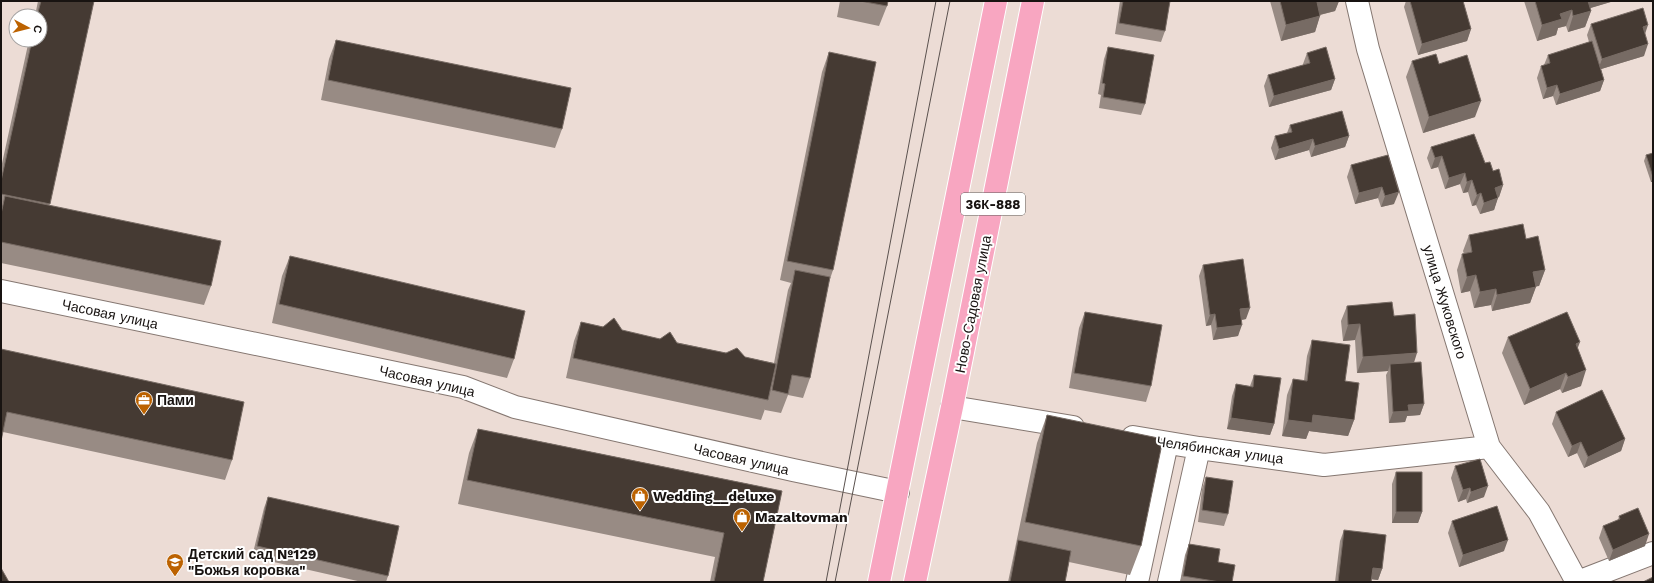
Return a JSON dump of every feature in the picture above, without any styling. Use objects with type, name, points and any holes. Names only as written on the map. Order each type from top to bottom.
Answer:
[{"type":"main road","points":[[879,582],[996,1]]},
{"type":"main road","name":"Ново-Садовая улица","points":[[915,582],[952,407],[1033,1]]},
{"type":"street","name":"улица Жуковского","points":[[1357,1],[1368,49],[1489,447],[1539,512],[1577,582]]},
{"type":"street","name":"Часовая улица","points":[[1,292],[463,387],[515,407],[793,470],[898,492]]},
{"type":"street","points":[[952,407],[1090,430]]},
{"type":"street","name":"Челябинская улица","points":[[1113,434],[1199,448],[1324,464],[1489,447]]},
{"type":"street","points":[[1137,582],[1167,443]]},
{"type":"street","points":[[1169,582],[1199,448]]},
{"type":"street","points":[[1577,582],[1653,553]]},
{"type":"building","points":[[41,1],[94,1],[50,204],[1,194],[1,181],[30,48],[48,48],[48,8],[39,8]]},
{"type":"building","points":[[860,1],[888,1],[887,6]]},
{"type":"building","points":[[1123,1],[1170,1],[1165,31],[1119,23]]},
{"type":"building","points":[[1280,1],[1319,1],[1317,2],[1320,16],[1286,25]]},
{"type":"building","points":[[1410,1],[1463,1],[1471,29],[1422,44]]},
{"type":"building","points":[[1535,1],[1588,1],[1591,11],[1573,16],[1572,10],[1560,14],[1562,19],[1542,25]]},
{"type":"building","points":[[1643,8],[1648,25],[1643,27],[1648,44],[1602,59],[1591,24]]},
{"type":"building","points":[[336,40],[571,88],[562,129],[328,80]]},
{"type":"building","points":[[1592,41],[1604,80],[1560,94],[1557,85],[1547,88],[1541,66],[1550,63],[1548,55]]},
{"type":"building","points":[[1108,47],[1154,55],[1145,104],[1103,97],[1105,84],[1102,83]]},
{"type":"building","points":[[1326,47],[1335,79],[1274,96],[1268,75],[1310,63],[1307,53]]},
{"type":"building","points":[[829,52],[876,62],[833,270],[787,261]]},
{"type":"building","points":[[1436,54],[1439,64],[1467,55],[1481,101],[1429,117],[1412,61]]},
{"type":"building","points":[[1342,111],[1349,136],[1315,146],[1313,139],[1279,149],[1275,136],[1292,132],[1290,125]]},
{"type":"building","points":[[1474,134],[1485,163],[1490,162],[1493,171],[1499,169],[1503,185],[1495,188],[1498,198],[1484,203],[1481,193],[1477,195],[1472,180],[1467,182],[1465,173],[1449,178],[1442,156],[1435,158],[1431,147]]},
{"type":"building","points":[[1653,153],[1653,177],[1646,155]]},
{"type":"building","points":[[1388,155],[1399,192],[1385,196],[1382,187],[1359,193],[1351,165]]},
{"type":"building","points":[[5,196],[221,241],[211,286],[1,242],[1,214]]},
{"type":"building","points":[[1523,224],[1526,239],[1538,236],[1545,270],[1533,272],[1536,287],[1497,295],[1496,289],[1480,292],[1476,275],[1467,277],[1462,254],[1472,252],[1469,235]]},
{"type":"building","points":[[290,256],[525,311],[514,359],[279,304]]},
{"type":"building","points":[[1243,259],[1250,308],[1240,309],[1242,325],[1217,328],[1215,314],[1210,315],[1203,265]]},
{"type":"building","points":[[795,270],[830,277],[810,378],[792,375],[788,394],[772,390]]},
{"type":"building","points":[[1392,302],[1394,316],[1415,314],[1417,353],[1363,357],[1360,324],[1348,325],[1347,306]]},
{"type":"building","points":[[1085,312],[1162,325],[1151,386],[1074,373]]},
{"type":"building","points":[[1567,312],[1580,342],[1576,344],[1586,370],[1568,377],[1566,373],[1530,389],[1508,337]]},
{"type":"building","points":[[614,318],[622,330],[660,339],[670,332],[677,343],[726,353],[737,348],[745,357],[776,364],[768,400],[573,358],[581,322],[603,327]]},
{"type":"building","points":[[1312,340],[1350,345],[1345,381],[1359,383],[1354,420],[1313,415],[1312,423],[1288,420],[1293,379],[1307,381]]},
{"type":"building","points":[[1,349],[244,402],[232,460],[7,412],[1,441]]},
{"type":"building","points":[[1421,362],[1424,404],[1408,405],[1409,411],[1393,412],[1390,364]]},
{"type":"building","points":[[1254,375],[1281,378],[1274,424],[1231,418],[1236,384],[1253,387]]},
{"type":"building","points":[[1602,390],[1625,439],[1588,457],[1581,442],[1572,446],[1556,412]]},
{"type":"building","points":[[1047,415],[1163,439],[1141,546],[1025,522]]},
{"type":"building","points":[[478,429],[782,491],[763,582],[714,582],[724,533],[467,480]]},
{"type":"building","points":[[1480,459],[1488,486],[1471,492],[1470,488],[1463,490],[1455,466]]},
{"type":"building","points":[[1396,472],[1422,472],[1422,512],[1396,512]]},
{"type":"building","points":[[1206,477],[1233,481],[1228,514],[1202,510]]},
{"type":"building","points":[[268,497],[399,526],[388,576],[257,546]]},
{"type":"building","points":[[1497,506],[1508,540],[1463,555],[1452,521]]},
{"type":"building","points":[[1638,508],[1649,534],[1613,550],[1603,526],[1620,519],[1619,516]]},
{"type":"building","points":[[1344,530],[1386,535],[1382,569],[1373,568],[1371,582],[1338,582]]},
{"type":"building","points":[[1018,540],[1071,551],[1065,582],[1010,582]]},
{"type":"building","points":[[1189,544],[1220,549],[1218,562],[1235,565],[1232,582],[1220,582],[1183,576]]},
{"type":"building","points":[[1,568],[9,582],[1,582]]},
{"type":"building","points":[[1653,577],[1653,582],[1643,582]]},
{"type":"tram line","points":[[826,582],[936,1]]},
{"type":"tram line","points":[[835,582],[950,1]]},
{"type":"place","name":"Пами","points":[[144,415]]},
{"type":"place","name":"Wedding__deluxe","points":[[640,511]]},
{"type":"place","name":"Mazaltovman","points":[[742,532]]},
{"type":"place","name":"Детский сад №129 \"Божья коровка\"","points":[[175,577]]}]
